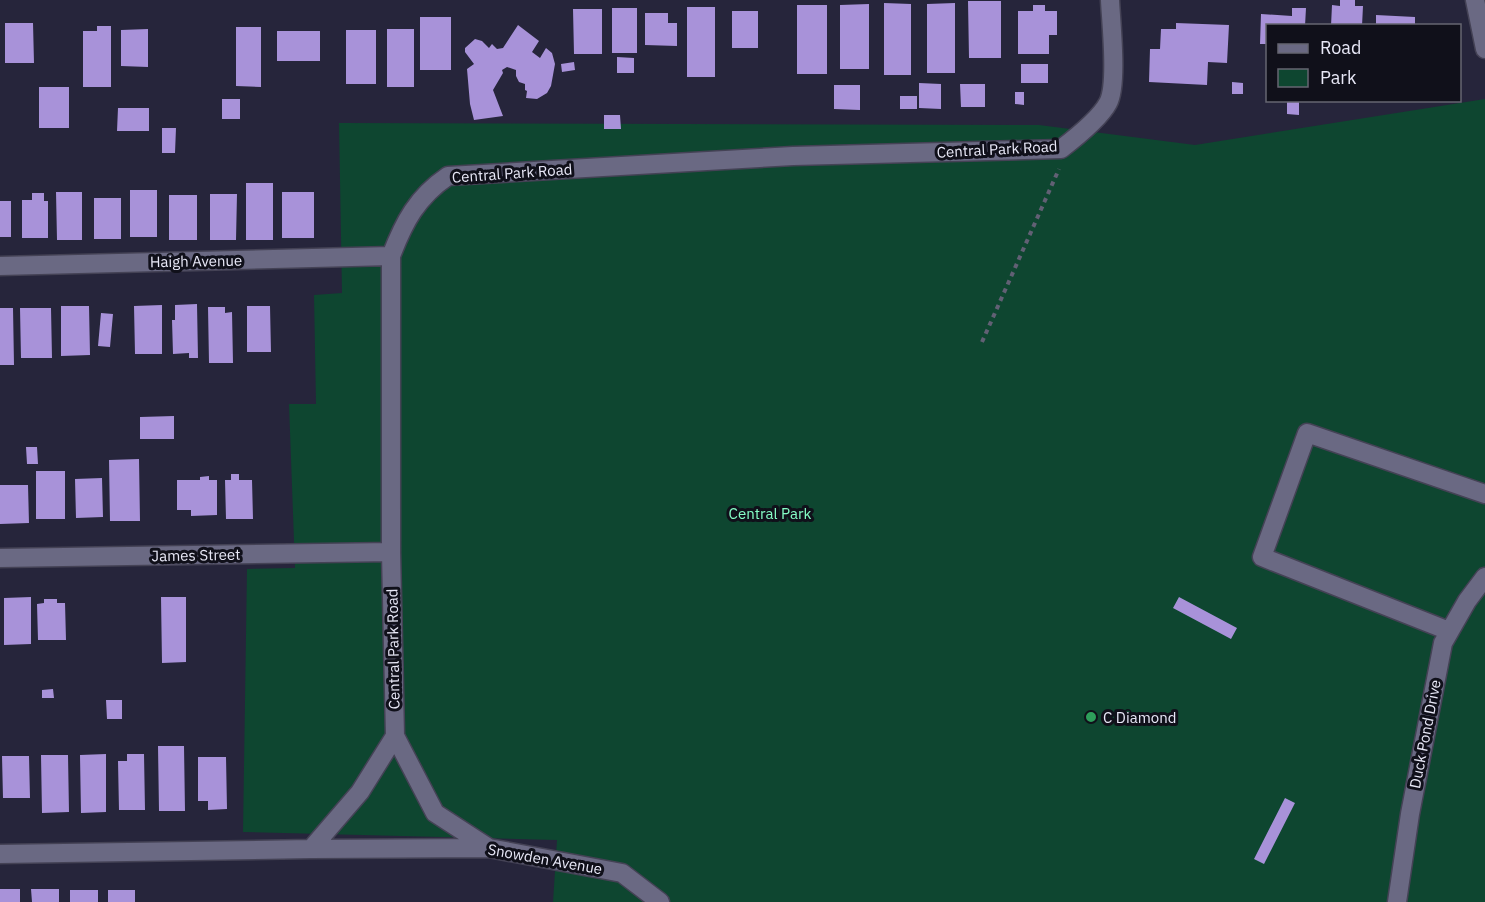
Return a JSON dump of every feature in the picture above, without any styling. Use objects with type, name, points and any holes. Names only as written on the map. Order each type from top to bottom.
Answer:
[{"type":"street","name":"Central Park Road","points":[[489,848],[435,813],[395,736],[391,552],[391,256],[414,208],[430,188],[448,176],[793,156],[1061,149],[1081,134],[1108,103],[1113,80],[1110,0]]},
{"type":"street","points":[[1475,0],[1485,49]]},
{"type":"street","name":"Haigh Avenue","points":[[0,266],[391,256]]},
{"type":"street","points":[[1449,631],[1262,556],[1306,433],[1485,494]]},
{"type":"street","name":"James Street","points":[[0,558],[391,552]]},
{"type":"street","name":"Duck Pond Drive","points":[[1397,902],[1410,814],[1443,643],[1467,601],[1485,577]]},
{"type":"street","points":[[311,849],[360,792],[395,736]]},
{"type":"street","name":"Snowden Avenue","points":[[0,854],[489,848],[622,873],[660,902]]},
{"type":"path","points":[[982,342],[1072,141]]},
{"type":"green space","name":"Central Park","points":[[1485,99],[1485,902],[553,902],[557,840],[243,832],[247,569],[295,568],[289,404],[316,404],[314,295],[342,293],[339,123],[1039,125],[1195,145]]},
{"type":"building","points":[[1340,0],[1355,0],[1355,6],[1363,6],[1362,24],[1331,24],[1332,5],[1340,6]]},
{"type":"building","points":[[968,1],[1001,1],[1001,58],[969,58]]},
{"type":"building","points":[[884,3],[911,4],[911,75],[884,75]]},
{"type":"building","points":[[955,3],[955,73],[927,73],[927,4]]},
{"type":"building","points":[[869,4],[869,69],[840,69],[840,5]]},
{"type":"building","points":[[797,5],[827,5],[827,74],[797,74]]},
{"type":"building","points":[[1033,5],[1045,5],[1045,11],[1057,11],[1057,35],[1049,35],[1049,54],[1018,54],[1018,11],[1033,11]]},
{"type":"building","points":[[687,7],[715,7],[715,77],[687,77]]},
{"type":"building","points":[[612,8],[637,8],[637,53],[612,53]]},
{"type":"building","points":[[1292,8],[1306,8],[1305,24],[1266,24],[1266,44],[1260,44],[1261,14],[1292,16]]},
{"type":"building","points":[[573,9],[602,9],[602,54],[574,54]]},
{"type":"building","points":[[732,11],[758,11],[758,48],[732,48]]},
{"type":"building","points":[[645,13],[668,13],[668,23],[677,23],[677,46],[645,45]]},
{"type":"building","points":[[1376,15],[1415,17],[1415,24],[1376,24]]},
{"type":"building","points":[[420,17],[451,17],[451,70],[420,70]]},
{"type":"building","points":[[5,23],[33,23],[34,63],[5,63]]},
{"type":"building","points":[[1176,23],[1229,25],[1227,63],[1208,62],[1207,85],[1149,82],[1150,49],[1160,49],[1161,29],[1176,29]]},
{"type":"building","points":[[518,25],[539,41],[532,52],[540,58],[546,48],[552,53],[555,64],[551,86],[547,93],[537,99],[526,98],[525,84],[519,82],[516,70],[507,67],[502,70],[503,73],[493,90],[503,116],[474,120],[467,69],[474,64],[465,52],[465,48],[475,39],[482,41],[489,48],[492,44],[497,49],[503,48]]},
{"type":"building","points":[[97,26],[111,26],[111,87],[83,87],[83,31],[97,31]]},
{"type":"building","points":[[236,27],[261,27],[261,87],[236,86]]},
{"type":"building","points":[[148,29],[148,67],[121,66],[121,30]]},
{"type":"building","points":[[387,29],[414,29],[414,87],[387,87]]},
{"type":"building","points":[[346,30],[376,30],[376,84],[346,84]]},
{"type":"building","points":[[277,31],[320,31],[320,61],[277,61]]},
{"type":"building","points":[[617,57],[634,58],[634,73],[617,73]]},
{"type":"building","points":[[574,62],[575,70],[562,72],[561,64]]},
{"type":"building","points":[[1021,64],[1048,64],[1048,83],[1021,83]]},
{"type":"building","points":[[1232,82],[1243,83],[1243,94],[1232,94]]},
{"type":"building","points":[[919,83],[941,84],[941,109],[919,108]]},
{"type":"building","points":[[960,84],[985,84],[985,107],[961,107]]},
{"type":"building","points":[[834,85],[860,85],[860,110],[834,109]]},
{"type":"building","points":[[39,87],[69,87],[69,128],[39,128]]},
{"type":"building","points":[[1015,92],[1024,92],[1024,105],[1015,104]]},
{"type":"building","points":[[900,96],[917,96],[917,109],[900,109]]},
{"type":"building","points":[[222,99],[240,99],[240,119],[222,119]]},
{"type":"building","points":[[1287,102],[1299,102],[1299,115],[1287,114]]},
{"type":"building","points":[[118,108],[149,108],[149,131],[117,131]]},
{"type":"building","points":[[604,115],[620,115],[621,129],[604,129]]},
{"type":"building","points":[[162,128],[176,128],[175,153],[162,153]]},
{"type":"building","points":[[246,183],[273,183],[273,240],[246,240]]},
{"type":"building","points":[[130,190],[157,190],[157,237],[130,237]]},
{"type":"building","points":[[56,192],[82,192],[82,240],[57,240]]},
{"type":"building","points":[[282,192],[314,192],[314,238],[282,238]]},
{"type":"building","points":[[32,193],[44,193],[44,201],[48,201],[48,238],[22,238],[22,200],[32,200]]},
{"type":"building","points":[[210,194],[237,194],[236,240],[210,240]]},
{"type":"building","points":[[169,195],[197,195],[197,240],[169,240]]},
{"type":"building","points":[[94,198],[121,198],[121,239],[94,239]]},
{"type":"building","points":[[0,201],[11,201],[11,237],[0,237]]},
{"type":"building","points":[[197,304],[198,358],[189,358],[189,353],[173,354],[172,320],[175,320],[175,305]]},
{"type":"building","points":[[162,305],[162,354],[135,354],[134,306]]},
{"type":"building","points":[[61,306],[89,306],[90,355],[61,356]]},
{"type":"building","points":[[247,306],[270,306],[271,352],[247,352]]},
{"type":"building","points":[[208,307],[225,307],[225,313],[232,312],[233,363],[209,363]]},
{"type":"building","points":[[0,308],[13,308],[14,365],[0,365]]},
{"type":"building","points":[[20,308],[51,308],[52,358],[21,358]]},
{"type":"building","points":[[101,313],[113,314],[110,347],[98,346]]},
{"type":"building","points":[[174,416],[174,439],[140,439],[140,417]]},
{"type":"building","points":[[26,447],[37,447],[38,464],[27,464]]},
{"type":"building","points":[[139,459],[140,521],[110,521],[109,460]]},
{"type":"building","points":[[36,471],[65,471],[65,519],[36,519]]},
{"type":"building","points":[[231,474],[239,474],[239,480],[252,480],[253,519],[226,519],[225,480],[231,480]]},
{"type":"building","points":[[209,476],[209,480],[217,480],[217,515],[191,516],[191,510],[177,510],[177,480],[200,480],[200,477]]},
{"type":"building","points":[[102,478],[103,517],[76,518],[75,479]]},
{"type":"building","points":[[0,485],[28,485],[29,523],[0,524]]},
{"type":"building","points":[[31,597],[31,644],[4,645],[4,598]]},
{"type":"building","points":[[161,597],[186,597],[186,662],[162,663]]},
{"type":"building","points":[[1179,597],[1237,628],[1231,639],[1173,608]]},
{"type":"building","points":[[44,599],[57,599],[57,603],[65,603],[66,640],[38,640],[37,604],[44,603]]},
{"type":"building","points":[[53,689],[54,698],[42,698],[42,690]]},
{"type":"building","points":[[106,700],[122,700],[122,719],[107,719]]},
{"type":"building","points":[[158,746],[184,746],[185,811],[159,811]]},
{"type":"building","points":[[106,754],[106,812],[81,813],[80,755]]},
{"type":"building","points":[[127,754],[144,754],[145,810],[119,810],[118,761],[127,761]]},
{"type":"building","points":[[41,755],[68,755],[69,812],[42,813]]},
{"type":"building","points":[[2,756],[29,756],[30,798],[3,798]]},
{"type":"building","points":[[198,757],[226,757],[227,809],[208,810],[208,801],[198,801]]},
{"type":"building","points":[[1285,798],[1295,803],[1264,864],[1254,859]]},
{"type":"building","points":[[0,889],[20,889],[20,902],[0,902]]},
{"type":"building","points":[[31,889],[59,889],[59,902],[32,902]]},
{"type":"building","points":[[70,890],[98,890],[98,902],[70,902]]},
{"type":"building","points":[[108,890],[135,890],[135,902],[108,902]]},
{"type":"place","name":"C Diamond","points":[[1091,717]]}]
